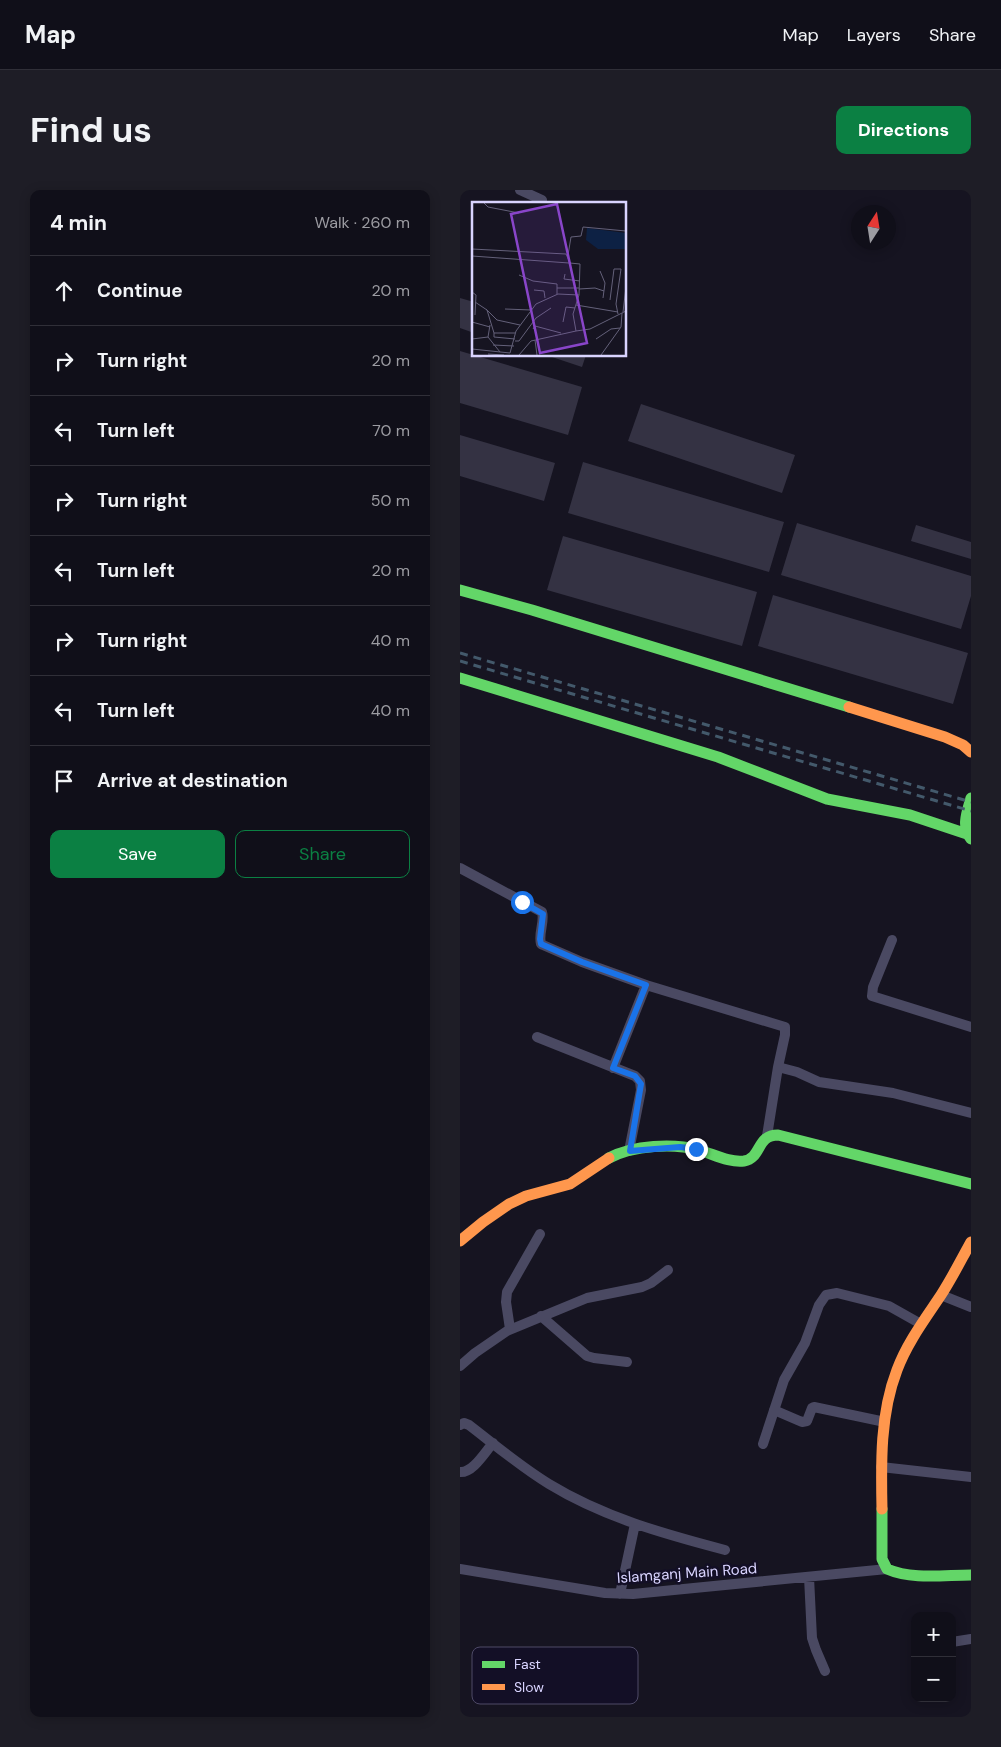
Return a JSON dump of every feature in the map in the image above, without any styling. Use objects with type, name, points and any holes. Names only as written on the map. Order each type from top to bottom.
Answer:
[{"type":"street","points":[[520,190],[542,200]]},
{"type":"street","points":[[460,590],[532,610],[945,737],[963,745],[971,752]]},
{"type":"street","points":[[460,678],[709,754],[828,798],[915,817],[969,837]]},
{"type":"street","points":[[969,837],[965,827],[971,798]]},
{"type":"street","points":[[460,868],[542,912],[544,915],[540,939],[541,944],[582,962],[646,985],[783,1026],[786,1032],[778,1067],[767,1136],[753,1157],[746,1161],[736,1161],[688,1147],[630,1151],[609,1158],[570,1184],[523,1197],[460,1241]]},
{"type":"street","points":[[892,940],[873,987],[872,996],[971,1027]]},
{"type":"street","points":[[613,1068],[646,985]]},
{"type":"street","points":[[536,1037],[635,1076],[641,1084],[630,1151]]},
{"type":"street","points":[[778,1067],[797,1072],[819,1082],[893,1093],[971,1113]]},
{"type":"street","points":[[767,1136],[778,1135],[971,1184]]},
{"type":"street","points":[[510,1329],[506,1302],[507,1292],[540,1234]]},
{"type":"street","points":[[971,1242],[942,1295],[921,1324],[893,1380],[885,1422],[881,1467],[882,1559],[887,1569],[902,1574],[971,1575]]},
{"type":"street","points":[[460,1366],[495,1338],[510,1329],[594,1296],[642,1287],[652,1283],[668,1270]]},
{"type":"street","points":[[763,1444],[786,1374],[805,1342],[819,1305],[826,1295],[837,1293],[890,1306],[921,1324]]},
{"type":"street","points":[[942,1295],[971,1308]]},
{"type":"street","points":[[541,1316],[587,1356],[627,1362]]},
{"type":"street","points":[[774,1410],[802,1422],[806,1421],[814,1407],[885,1422]]},
{"type":"street","points":[[460,1424],[469,1425],[549,1484],[610,1515],[660,1532],[725,1550]]},
{"type":"street","points":[[460,1472],[465,1472],[471,1468],[492,1443]]},
{"type":"street","points":[[881,1467],[971,1477]]},
{"type":"street","points":[[620,1594],[635,1524]]},
{"type":"street","name":"Islamganj Main Road","points":[[460,1569],[569,1588],[620,1594],[695,1589],[887,1569]]},
{"type":"street","points":[[809,1577],[812,1638],[825,1671]]},
{"type":"street","points":[[956,1642],[971,1640]]},
{"type":"building","points":[[460,298],[472,301],[472,332],[460,328]]},
{"type":"building","points":[[460,351],[582,387],[568,435],[460,403]]},
{"type":"building","points":[[549,356],[586,356],[582,367]]},
{"type":"building","points":[[641,404],[795,455],[782,493],[628,441]]},
{"type":"building","points":[[460,435],[555,463],[544,501],[460,476]]},
{"type":"building","points":[[583,462],[784,522],[769,572],[568,513]]},
{"type":"building","points":[[797,523],[971,576],[971,596],[961,629],[781,575]]},
{"type":"building","points":[[916,525],[971,542],[971,559],[911,541]]},
{"type":"building","points":[[563,536],[757,592],[742,646],[547,590]]},
{"type":"building","points":[[773,595],[968,653],[953,704],[758,646]]},
{"type":"railway","points":[[460,653],[971,802]]},
{"type":"railway","points":[[460,661],[971,811]]},
{"type":"traffic: fast","points":[[460,590],[532,610],[849,707]]},
{"type":"traffic: fast","points":[[460,678],[718,757],[827,799],[910,815],[967,834]]},
{"type":"traffic: fast","points":[[971,798],[966,824],[966,830],[971,839]]},
{"type":"traffic: fast","points":[[609,1158],[630,1150],[654,1146],[677,1146],[699,1150],[727,1159],[744,1161],[754,1156],[762,1142],[771,1136],[778,1135],[971,1184]]},
{"type":"traffic: fast","points":[[882,1509],[882,1559],[887,1569],[917,1576],[971,1575]]},
{"type":"traffic: slow","points":[[849,707],[945,737],[963,745],[971,752]]},
{"type":"traffic: slow","points":[[460,1241],[509,1204],[526,1196],[570,1184],[609,1158]]},
{"type":"traffic: slow","points":[[882,1509],[883,1439],[891,1387],[901,1360],[911,1341],[945,1289],[971,1242]]},
{"type":"route","points":[[522,902],[541,911],[543,914],[541,944],[582,962],[646,985],[613,1068],[635,1076],[641,1084],[630,1151],[680,1147],[696,1149]]}]
